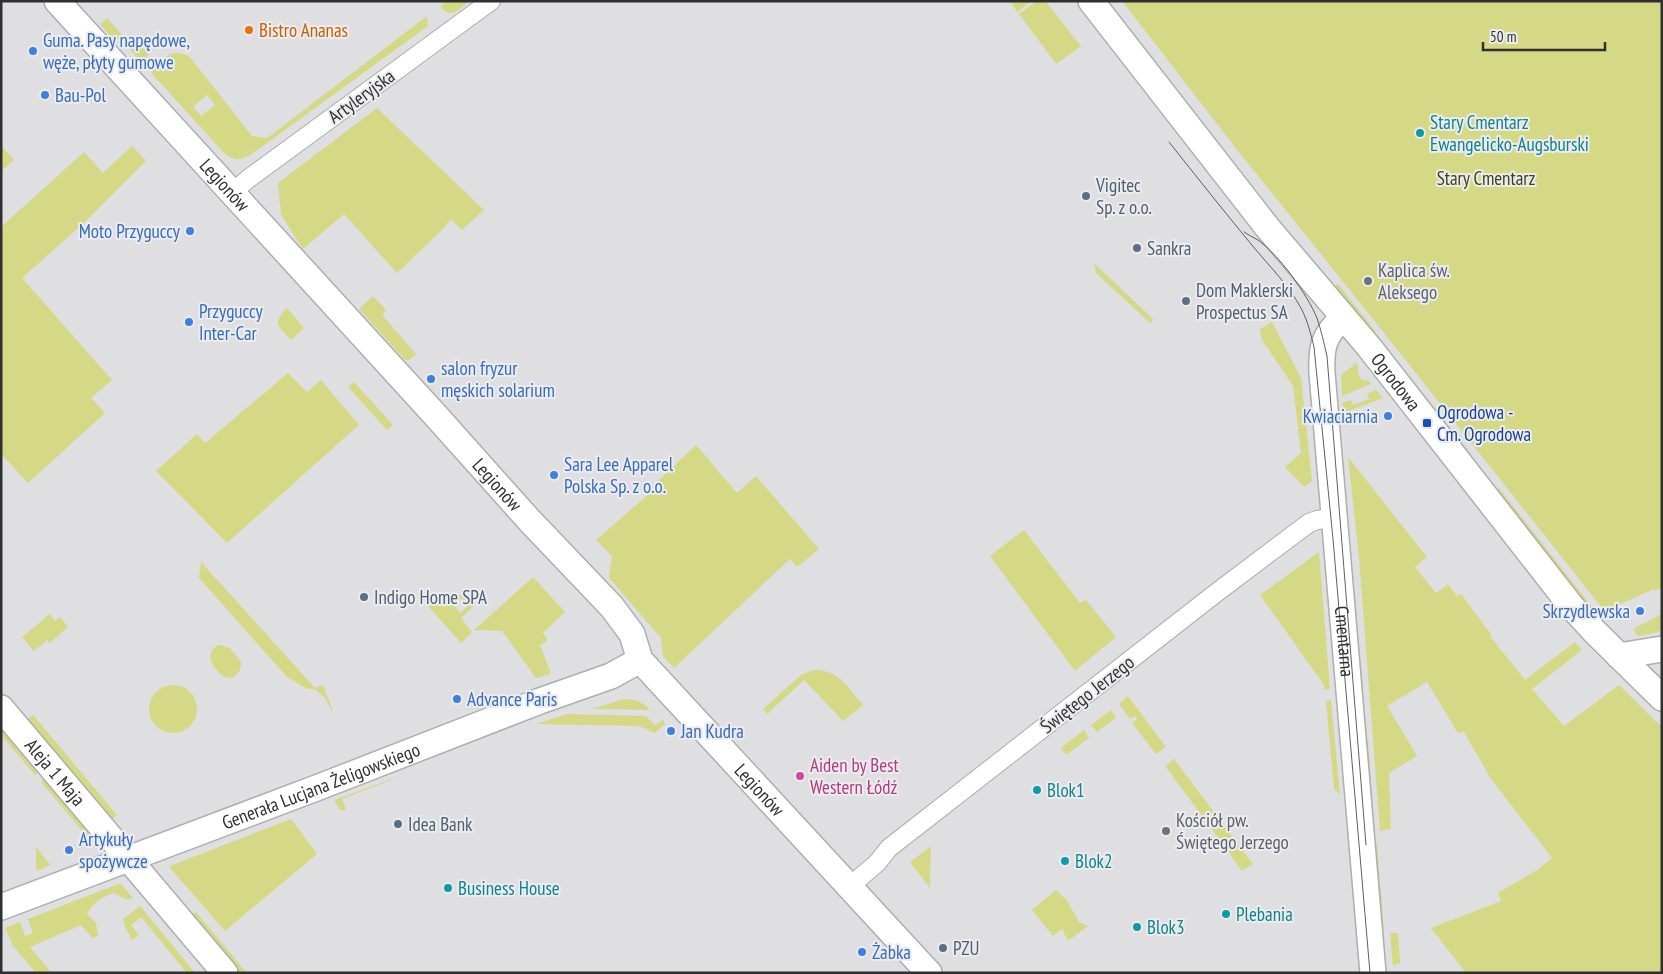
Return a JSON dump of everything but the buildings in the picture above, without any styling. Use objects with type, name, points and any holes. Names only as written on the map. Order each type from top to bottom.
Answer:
[{"type":"street","name":"Legionów","points":[[57,1],[530,521],[612,607],[632,634],[640,660],[929,973]]},
{"type":"street","name":"Artyleryjska","points":[[232,192],[490,1]]},
{"type":"street","name":"Ogrodowa","points":[[1091,1],[1267,227],[1369,347],[1572,607],[1620,656],[1653,679],[1662,698]]},
{"type":"street","name":"Cmentarna","points":[[1343,318],[1333,327],[1324,343],[1322,353],[1334,518],[1373,973]]},
{"type":"street","name":"Świętego Jerzego","points":[[849,887],[877,863],[889,848],[1216,593],[1309,523],[1334,518]]},
{"type":"street","points":[[1620,656],[1662,648]]},
{"type":"street","name":"Generała Lucjana Żeligowskiego","points":[[1,907],[540,701],[611,676],[640,660]]},
{"type":"street","name":"Aleja 1 Maja","points":[[1,708],[225,973]]},
{"type":"green space","points":[[446,1],[469,1],[451,13],[440,6]]},
{"type":"green space","points":[[1010,1],[1032,1],[1017,12]]},
{"type":"green space","points":[[1037,1],[1045,1],[1081,46],[1056,64],[1019,14]]},
{"type":"green space","name":"Stary Cmentarz","points":[[1122,1],[1662,1],[1662,588],[1655,591],[1654,589],[1616,606],[1606,613],[1238,151]]},
{"type":"green space","points":[[427,16],[428,26],[252,154],[241,159],[235,159],[225,154],[153,75],[151,69],[169,55],[179,53],[190,57],[252,136],[267,138]],"holes":[[[207,95],[215,105],[201,116],[193,107]]]},
{"type":"green space","points":[[107,18],[125,38],[130,34],[149,55],[143,60],[139,60],[123,41],[110,36],[100,24]]},
{"type":"green space","points":[[377,108],[484,210],[462,230],[451,219],[397,273],[344,214],[303,249],[281,215],[278,183]]},
{"type":"green space","points":[[1,146],[14,160],[1,171]]},
{"type":"green space","points":[[132,146],[146,161],[85,222],[22,278],[112,380],[91,398],[105,413],[28,483],[1,454],[1,227],[84,152],[103,173]]},
{"type":"green space","points":[[1094,263],[1153,319],[1151,324],[1096,273]]},
{"type":"green space","points":[[1338,284],[1376,332],[1370,337],[1334,287]]},
{"type":"green space","points":[[373,296],[386,310],[382,315],[416,354],[409,360],[405,360],[359,309]]},
{"type":"green space","points":[[287,308],[304,328],[291,340],[278,325],[279,318]]},
{"type":"green space","points":[[1272,322],[1301,378],[1312,481],[1304,487],[1285,467],[1301,453],[1293,386],[1262,340],[1260,329]]},
{"type":"green space","points":[[1382,341],[1472,455],[1470,456],[1377,345]]},
{"type":"green space","points":[[1356,363],[1358,374],[1362,380],[1369,381],[1371,384],[1342,396],[1341,375]]},
{"type":"green space","points":[[288,373],[307,392],[321,380],[359,425],[227,543],[156,471],[197,434],[205,443]]},
{"type":"green space","points":[[354,382],[393,425],[387,430],[348,387]]},
{"type":"green space","points":[[1376,390],[1383,398],[1344,413],[1342,403],[1351,400],[1353,405],[1369,399],[1367,394]]},
{"type":"green space","points":[[696,445],[737,493],[756,476],[819,549],[797,567],[790,559],[674,668],[663,656],[661,638],[609,578],[612,556],[596,540],[658,486],[656,483]]},
{"type":"green space","points":[[1348,457],[1427,557],[1415,567],[1436,593],[1448,584],[1457,596],[1461,594],[1491,634],[1490,636],[1525,680],[1575,642],[1582,650],[1532,689],[1564,726],[1619,685],[1662,727],[1662,973],[1466,973],[1431,928],[1501,901],[1498,893],[1537,870],[1552,858],[1491,779],[1464,732],[1458,733],[1427,682],[1387,706],[1417,756],[1389,773],[1391,829],[1380,831],[1359,558]]},
{"type":"green space","points":[[1499,488],[1600,617],[1599,620],[1494,492]]},
{"type":"green space","points":[[1024,530],[1080,603],[1086,600],[1116,637],[1075,671],[990,556]]},
{"type":"green space","points":[[1319,552],[1330,689],[1324,690],[1324,685],[1260,595]]},
{"type":"green space","points":[[201,562],[315,688],[323,685],[333,711],[325,698],[315,689],[307,689],[287,677],[199,578]]},
{"type":"green space","points":[[533,577],[565,612],[543,633],[547,638],[546,642],[540,645],[551,674],[536,678],[502,631],[474,630]]},
{"type":"green space","points":[[460,595],[464,595],[467,598],[464,600],[461,598],[454,605],[460,613],[468,606],[466,603],[469,600],[473,604],[473,607],[461,618],[472,632],[461,643],[428,606],[437,598],[445,607]]},
{"type":"green space","points":[[1350,596],[1355,596],[1367,736],[1362,737]]},
{"type":"green space","points":[[50,614],[55,621],[60,617],[68,627],[50,643],[47,640],[34,651],[22,637]]},
{"type":"green space","points":[[1662,614],[1662,629],[1659,632],[1638,636],[1633,629]]},
{"type":"green space","points":[[219,645],[230,648],[241,662],[240,670],[236,676],[229,678],[220,674],[211,661],[210,656],[212,652]]},
{"type":"green space","points":[[813,670],[822,670],[842,680],[863,705],[843,721],[804,680],[767,714],[763,709],[801,675]]},
{"type":"green space","points":[[168,685],[178,685],[190,692],[197,704],[197,714],[190,726],[178,733],[168,733],[160,729],[153,722],[149,714],[149,704],[153,696],[160,689]]},
{"type":"green space","points":[[1128,696],[1166,747],[1156,754],[1132,723],[1137,719],[1135,716],[1130,719],[1119,704]]},
{"type":"green space","points":[[624,699],[638,702],[650,710],[592,709]]},
{"type":"green space","points":[[1331,700],[1340,795],[1334,789],[1326,701]]},
{"type":"green space","points":[[1111,710],[1116,718],[1097,732],[1091,725]]},
{"type":"green space","points":[[567,714],[646,716],[655,725],[663,720],[665,724],[655,733],[639,726],[536,724]]},
{"type":"green space","points":[[33,715],[117,815],[112,820],[28,719]]},
{"type":"green space","points":[[1,726],[40,771],[35,775],[1,735]]},
{"type":"green space","points":[[1084,730],[1089,738],[1066,755],[1061,748]]},
{"type":"green space","points":[[1368,739],[1373,808],[1368,809],[1362,740]]},
{"type":"green space","points":[[1174,759],[1253,864],[1242,871],[1206,821],[1213,815],[1209,811],[1202,816],[1165,766]]},
{"type":"green space","points":[[46,777],[93,835],[89,839],[41,782]]},
{"type":"green space","points":[[394,778],[342,799],[346,810],[340,810],[334,800]]},
{"type":"green space","points":[[291,819],[317,854],[225,931],[171,869],[170,866]]},
{"type":"green space","points":[[1374,843],[1377,843],[1380,885],[1375,885]]},
{"type":"green space","points":[[36,846],[50,865],[36,871]]},
{"type":"green space","points":[[931,846],[930,888],[910,862]]},
{"type":"green space","points":[[121,884],[133,898],[127,900],[114,893],[102,898],[92,906],[87,914],[96,923],[98,935],[93,939],[81,925],[30,947],[50,971],[48,973],[36,973],[13,946],[5,928],[20,922],[25,936],[33,933],[28,919]]},
{"type":"green space","points":[[1375,888],[1381,888],[1384,934],[1382,933]]},
{"type":"green space","points":[[1056,890],[1066,899],[1079,922],[1088,926],[1068,941],[1062,929],[1053,936],[1032,910]]},
{"type":"green space","points":[[140,906],[195,973],[187,973],[141,917],[131,925],[139,935],[132,940],[123,919]]},
{"type":"green space","points":[[196,912],[247,973],[240,973],[192,915]]},
{"type":"green space","points":[[1390,933],[1398,933],[1400,963],[1393,966]]},
{"type":"tram line","points":[[1169,142],[1291,292],[1304,315],[1314,347],[1333,539],[1370,973]]},
{"type":"tram line","points":[[1244,232],[1258,240],[1275,255],[1299,287],[1317,318],[1327,356],[1366,845]]},
{"type":"place","name":"Bistro Ananas","points":[[249,30]]},
{"type":"place","name":"Guma. Pasy napędowe, węże, płyty gumowe","points":[[33,51]]},
{"type":"place","name":"Bau-Pol","points":[[45,95]]},
{"type":"place","name":"Stary Cmentarz Ewangelicko-Augsburski","points":[[1420,133]]},
{"type":"place","name":"Vigitec Sp. z o.o.","points":[[1086,196]]},
{"type":"place","name":"Moto Przyguccy","points":[[190,231]]},
{"type":"place","name":"Sankra","points":[[1137,248]]},
{"type":"place","name":"Kaplica św. Aleksego","points":[[1368,281]]},
{"type":"place","name":"Dom Maklerski Prospectus SA","points":[[1186,301]]},
{"type":"place","name":"Przyguccy Inter-Car","points":[[189,322]]},
{"type":"place","name":"salon fryzur męskich solarium","points":[[431,379]]},
{"type":"place","name":"Kwiaciarnia","points":[[1388,416]]},
{"type":"place","name":"Ogrodowa - Cm. Ogrodowa","points":[[1427,423]]},
{"type":"place","name":"Sara Lee Apparel Polska Sp. z o.o.","points":[[554,475]]},
{"type":"place","name":"Indigo Home SPA","points":[[364,597]]},
{"type":"place","name":"Skrzydlewska","points":[[1640,611]]},
{"type":"place","name":"Advance Paris","points":[[457,699]]},
{"type":"place","name":"Jan Kudra","points":[[671,731]]},
{"type":"place","name":"Aiden by Best Western Łódź","points":[[800,776]]},
{"type":"place","name":"Blok1","points":[[1037,790]]},
{"type":"place","name":"Idea Bank","points":[[398,824]]},
{"type":"place","name":"Kościół pw. Świętego Jerzego","points":[[1166,831]]},
{"type":"place","name":"Artykuły spożywcze","points":[[69,850]]},
{"type":"place","name":"Blok2","points":[[1065,861]]},
{"type":"place","name":"Business House","points":[[448,888]]},
{"type":"place","name":"Plebania","points":[[1226,914]]},
{"type":"place","name":"Blok3","points":[[1137,927]]},
{"type":"place","name":"PZU","points":[[943,948]]},
{"type":"place","name":"Żabka","points":[[862,952]]}]
